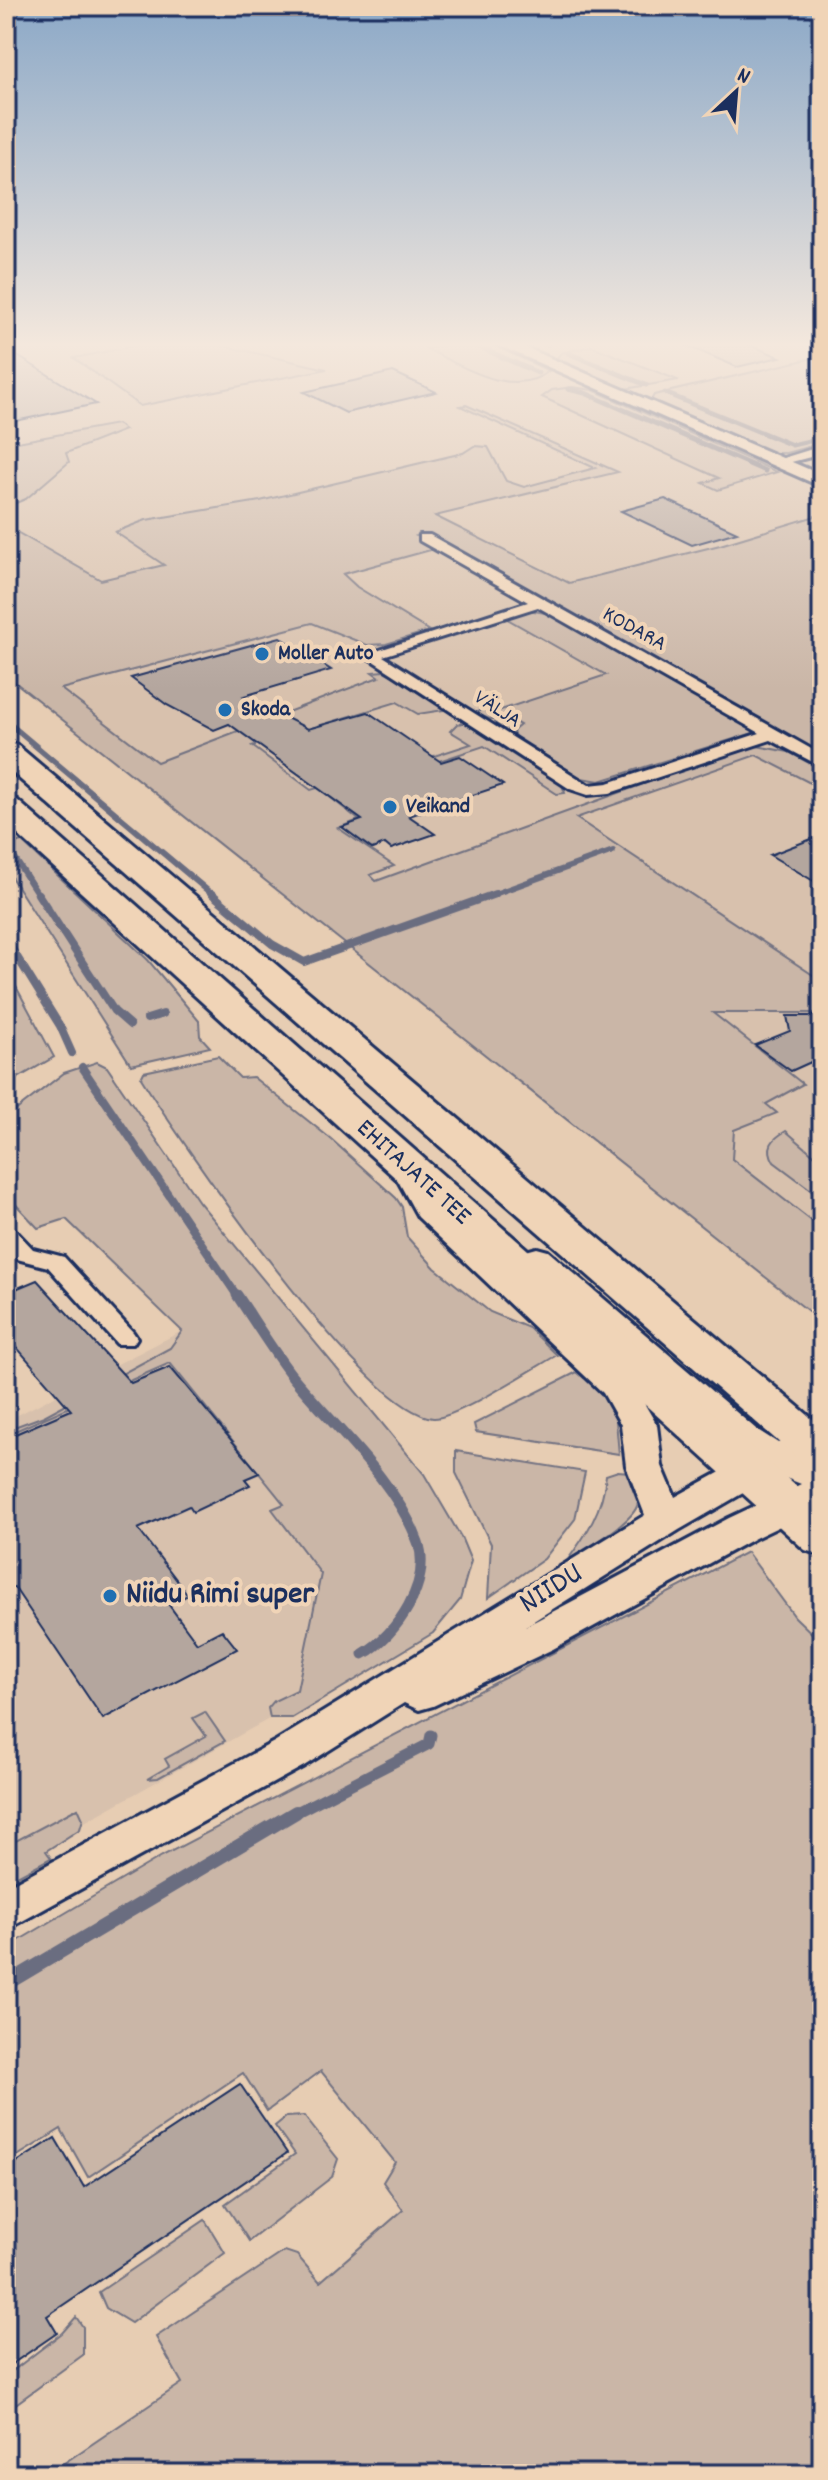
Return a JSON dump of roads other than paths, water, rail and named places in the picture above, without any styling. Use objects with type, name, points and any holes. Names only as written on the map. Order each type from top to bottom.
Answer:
[{"type":"highway","name":"EHITAJATE TEE","points":[[6,751],[802,1476]]},
{"type":"highway","name":"EHITAJATE TEE","points":[[6,807],[404,1165],[802,1476]]},
{"type":"street","points":[[766,458],[822,482]]},
{"type":"street","points":[[776,462],[792,458]]},
{"type":"street","name":"KODARA","points":[[425,538],[822,762]]},
{"type":"street","name":"VÄLJA","points":[[538,603],[371,655],[576,786],[588,790],[610,788],[770,735]]},
{"type":"street","points":[[226,1005],[259,1015],[743,1438],[802,1476]]},
{"type":"street","points":[[404,1165],[429,1210],[616,1385],[639,1425],[644,1466],[666,1520]]},
{"type":"street","points":[[6,1234],[25,1254],[56,1262],[125,1338]]},
{"type":"street","name":"NIIDU","points":[[6,1910],[289,1754],[666,1520],[802,1476]]},
{"type":"street","name":"NIIDU","points":[[289,1754],[539,1638],[742,1528],[802,1476]]},
{"type":"waterway","points":[[734,458],[765,471]]},
{"type":"waterway","points":[[6,721],[214,896]]},
{"type":"waterway","points":[[6,845],[39,896]]},
{"type":"waterway","points":[[489,896],[613,851]]},
{"type":"waterway","points":[[38,894],[114,1011],[130,1025]]},
{"type":"waterway","points":[[212,894],[272,944],[304,962],[495,894]]},
{"type":"waterway","points":[[6,939],[60,1026],[72,1053]]},
{"type":"waterway","points":[[147,1019],[163,1014]]},
{"type":"waterway","points":[[82,1067],[238,1297]]},
{"type":"waterway","points":[[237,1295],[292,1376],[395,1497],[418,1542],[421,1558],[416,1590],[399,1621],[363,1654]]},
{"type":"waterway","points":[[293,1814],[429,1744],[431,1735]]},
{"type":"waterway","points":[[6,1984],[296,1812]]},
{"type":"place","name":"Moller Auto","points":[[262,654]]},
{"type":"place","name":"Skoda","points":[[225,710]]},
{"type":"place","name":"Veikand","points":[[390,807]]},
{"type":"place","name":"Niidu Rimi super","points":[[110,1596]]}]
